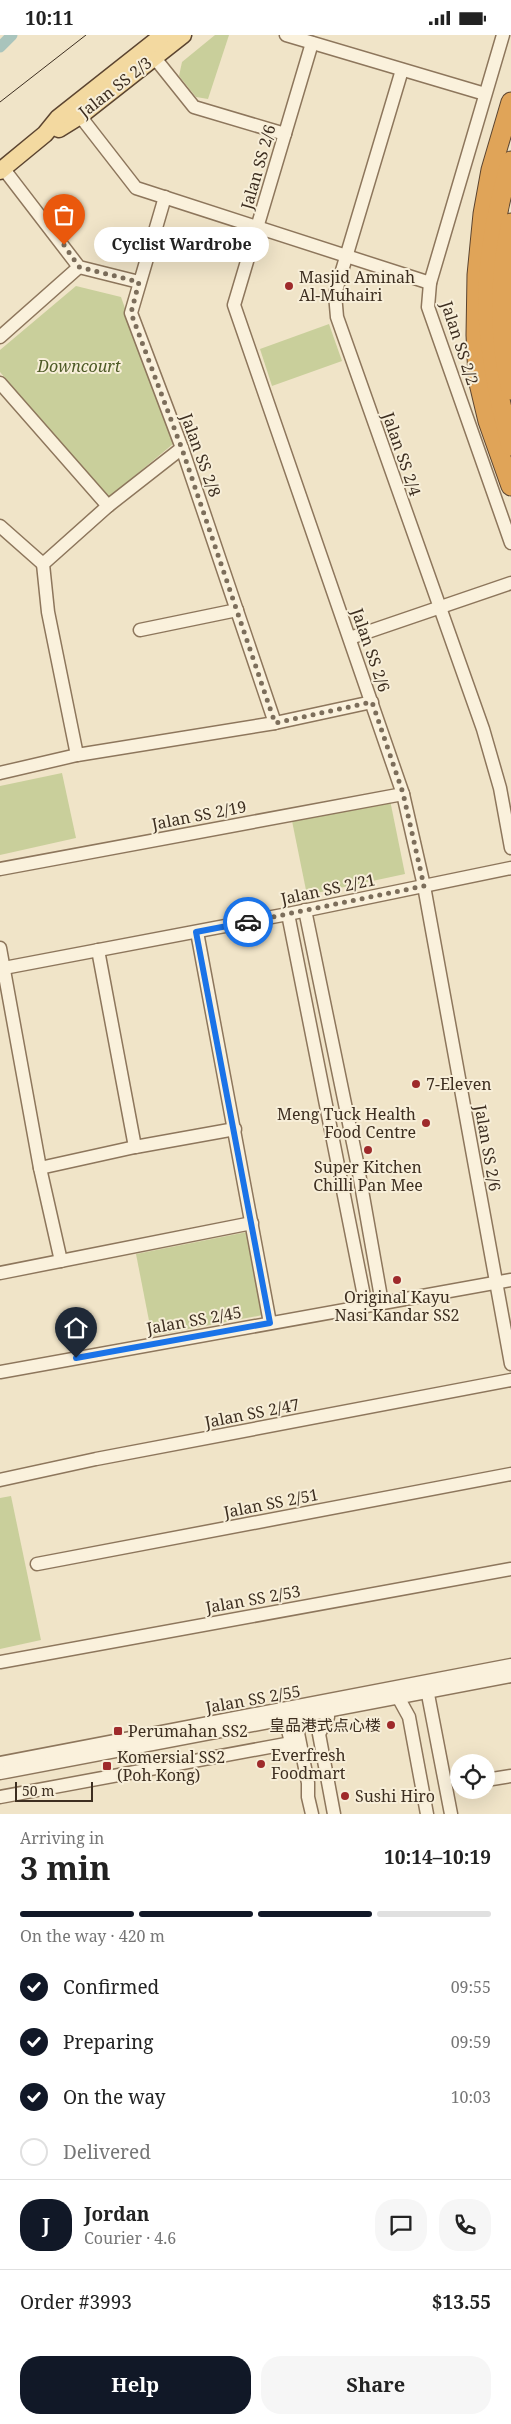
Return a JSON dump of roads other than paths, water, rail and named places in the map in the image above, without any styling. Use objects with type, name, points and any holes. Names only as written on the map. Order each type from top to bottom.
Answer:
[{"type":"highway","points":[[511,102],[491,170],[483,214],[477,275],[476,335],[478,379],[486,413],[511,486]]},
{"type":"highway","points":[[511,161],[494,233],[489,281],[489,328],[496,389],[511,446]]},
{"type":"highway","points":[[511,223],[503,287],[502,331],[511,390]]},
{"type":"main road","name":"Jalan SS 2/3","points":[[2,170],[45,134],[58,118],[164,35]]},
{"type":"main road","name":"Jalan SS 2/3","points":[[45,134],[60,129],[80,116],[183,35]]},
{"type":"street","points":[[286,35],[485,93]]},
{"type":"street","name":"Jalan SS 2/2","points":[[503,35],[430,283],[428,307],[511,543]]},
{"type":"street","name":"Jalan SS 2/6","points":[[312,43],[234,305],[403,793],[424,886],[511,1364]]},
{"type":"street","points":[[154,57],[194,107],[285,134]]},
{"type":"street","name":"Jalan SS 2/4","points":[[402,70],[334,294],[338,317],[483,729],[500,788],[511,848]]},
{"type":"street","points":[[80,116],[136,188],[430,283]]},
{"type":"street","points":[[2,170],[79,267],[139,282]]},
{"type":"street","name":"Jalan SS 2/8","points":[[165,197],[131,313],[182,449],[275,723]]},
{"type":"street","points":[[0,337],[79,267]]},
{"type":"street","points":[[0,383],[108,505]]},
{"type":"street","points":[[43,564],[108,505],[182,449]]},
{"type":"street","points":[[0,526],[43,564],[48,612],[77,755]]},
{"type":"street","points":[[350,638],[511,583]]},
{"type":"street","points":[[140,630],[237,610]]},
{"type":"street","points":[[0,773],[77,755],[275,723],[372,702]]},
{"type":"street","name":"Jalan SS 2/19","points":[[0,869],[403,793]]},
{"type":"street","name":"Jalan SS 2/21","points":[[4,968],[288,914],[511,867]]},
{"type":"street","points":[[306,910],[357,1162],[382,1303]]},
{"type":"street","points":[[288,914],[366,1306]]},
{"type":"street","points":[[196,932],[235,1129],[270,1323]]},
{"type":"street","points":[[0,948],[40,1168],[61,1261]]},
{"type":"street","points":[[98,950],[135,1147]]},
{"type":"street","points":[[40,1168],[135,1147],[235,1129]]},
{"type":"street","points":[[0,1273],[252,1223]]},
{"type":"street","name":"Jalan SS 2/45","points":[[0,1371],[511,1280]]},
{"type":"street","name":"Jalan SS 2/47","points":[[0,1480],[96,1459],[511,1380]]},
{"type":"street","name":"Jalan SS 2/51","points":[[37,1564],[511,1474]]},
{"type":"street","name":"Jalan SS 2/53","points":[[0,1662],[511,1569]]},
{"type":"street","name":"Jalan SS 2/55","points":[[0,1773],[289,1713],[327,1711],[398,1697],[426,1687],[511,1665]]},
{"type":"street","name":"Jalan SS 2/55","points":[[0,1763],[289,1713],[426,1687],[511,1676]]},
{"type":"street","points":[[426,1687],[450,1814]]},
{"type":"street","points":[[398,1697],[409,1717],[426,1814]]},
{"type":"street","points":[[327,1711],[328,1717],[319,1735],[334,1814]]},
{"type":"street","points":[[289,1713],[291,1743],[301,1785],[308,1797]]},
{"type":"street","points":[[289,1713],[308,1783],[308,1797],[312,1814]]},
{"type":"street","points":[[0,1797],[291,1743]]},
{"type":"street","points":[[495,1779],[511,1776]]},
{"type":"street","points":[[446,1788],[450,1787]]},
{"type":"waterway","points":[[0,47],[12,35]]},
{"type":"tram line","points":[[0,102],[86,35]]},
{"type":"place","name":"Cyclist Wardrobe","points":[[64,245]]},
{"type":"place","name":"Masjid Aminah Al-Muhairi","points":[[289,286]]},
{"type":"place","name":"7-Eleven","points":[[416,1084]]},
{"type":"place","name":"Meng Tuck Health Food Centre","points":[[426,1123]]},
{"type":"place","name":"Super Kitchen Chilli Pan Mee","points":[[368,1150]]},
{"type":"place","name":"Original Kayu Nasi Kandar SS2","points":[[397,1280]]},
{"type":"place","name":"皇品港式点心楼","points":[[391,1725]]},
{"type":"place","name":"Perumahan SS2","points":[[118,1731]]},
{"type":"place","name":"Everfresh Foodmart","points":[[261,1764]]},
{"type":"place","name":"Komersial SS2 (Poh Kong)","points":[[107,1766]]},
{"type":"place","name":"Sushi Hiro","points":[[345,1796]]},
{"type":"park label","name":"Downcourt","points":[[79,366]]}]
